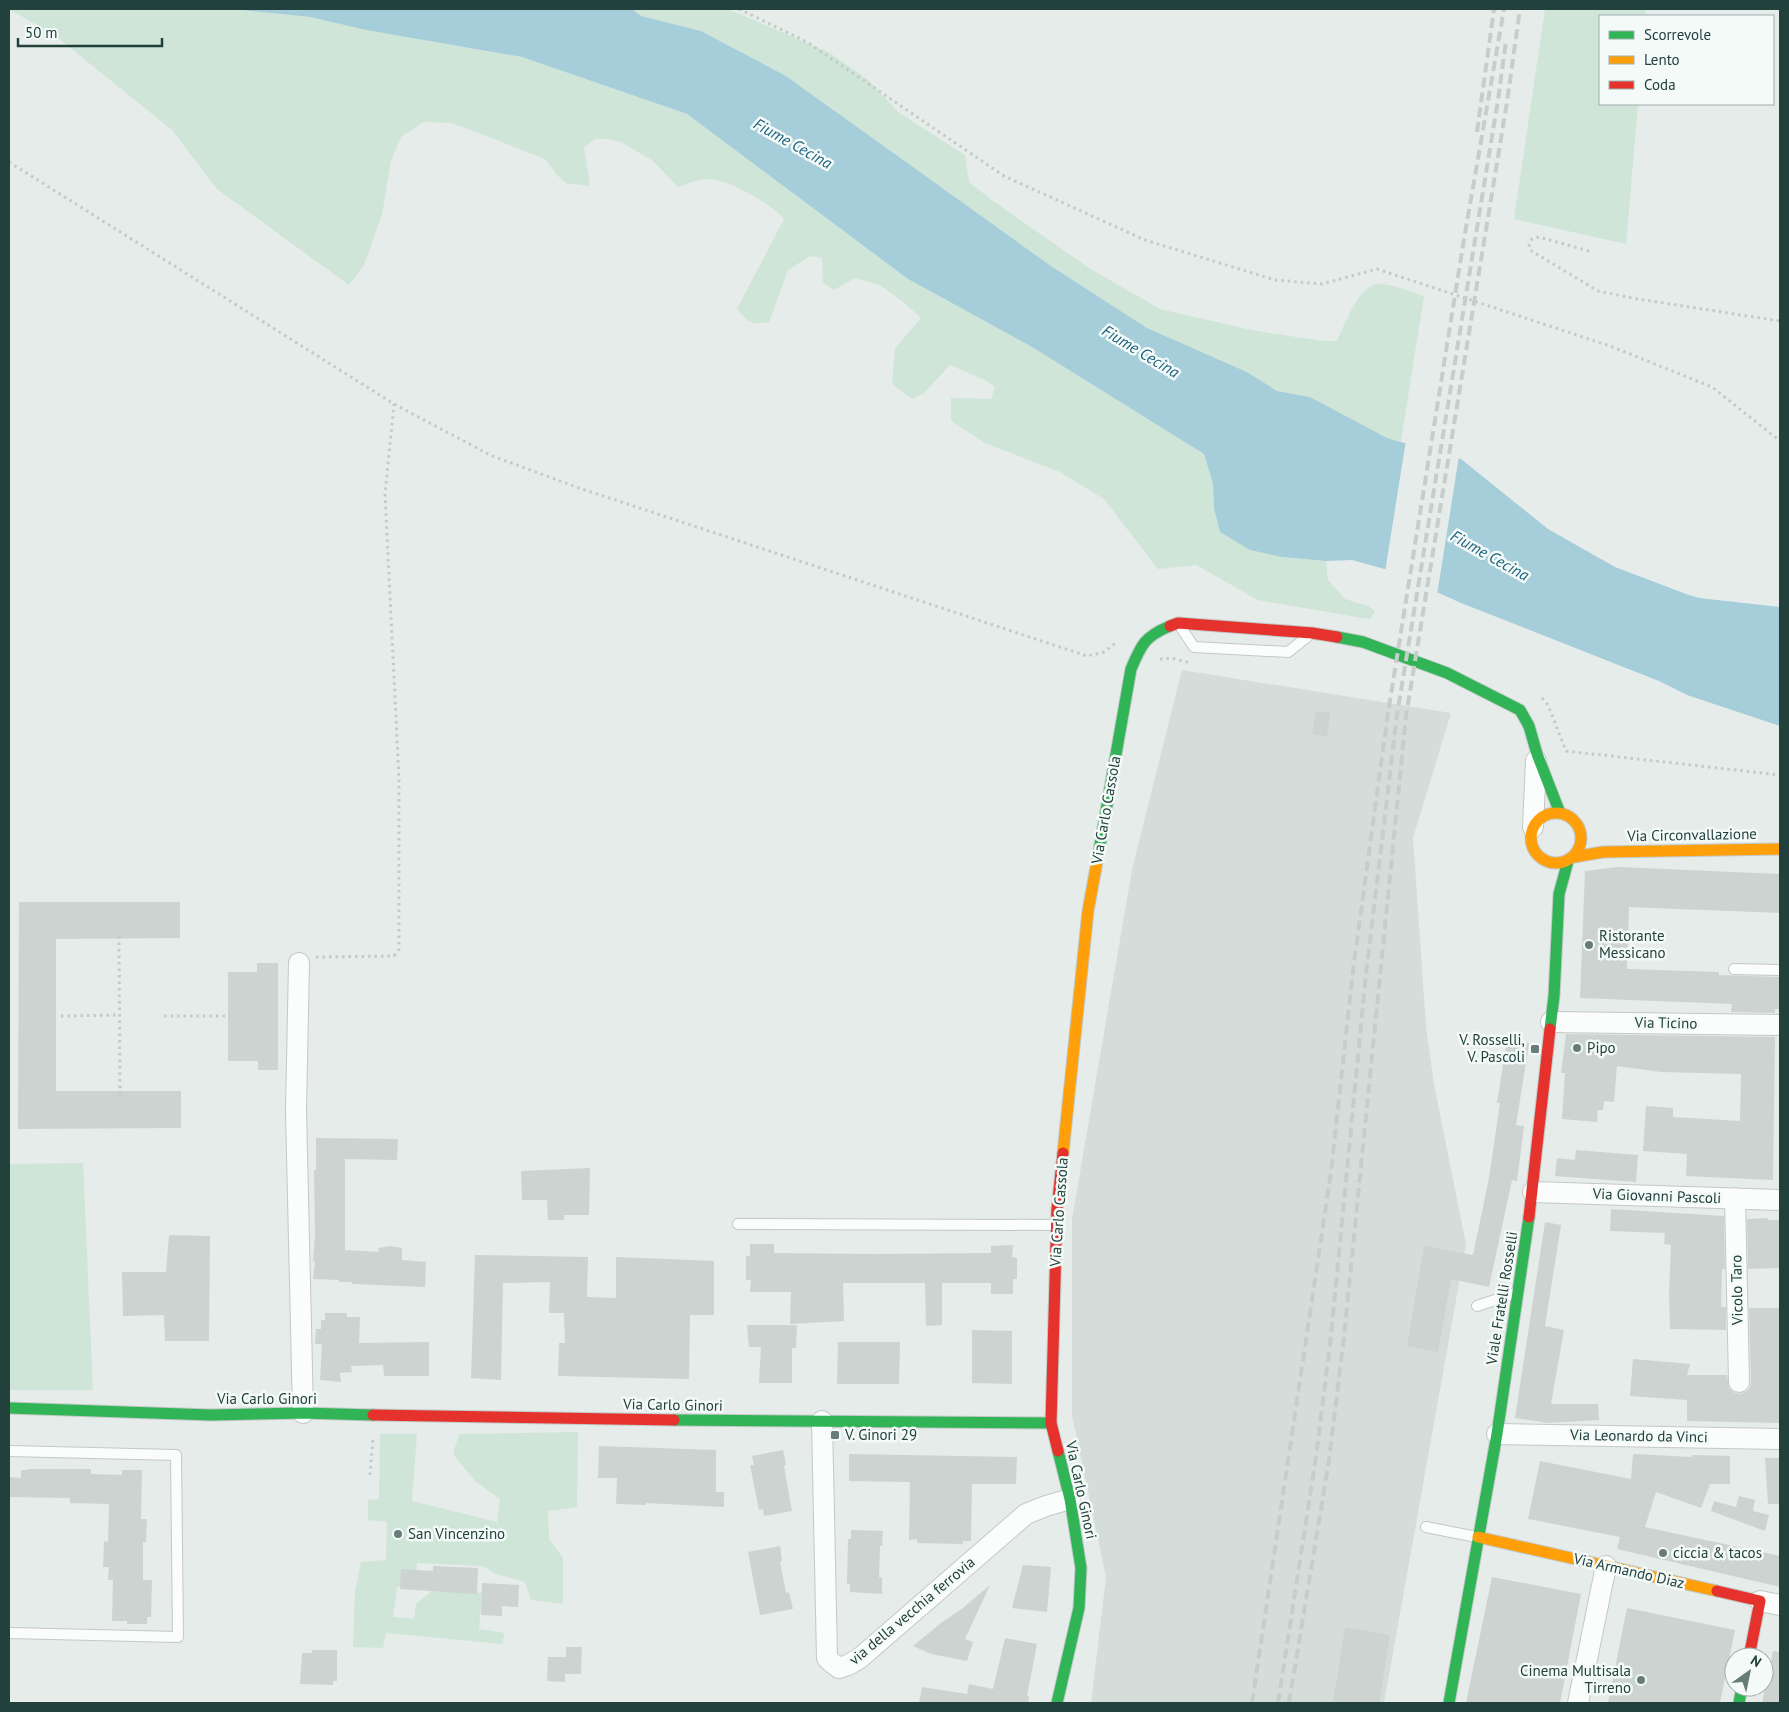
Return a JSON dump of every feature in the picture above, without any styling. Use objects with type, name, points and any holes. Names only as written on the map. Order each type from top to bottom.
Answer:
[{"type":"street","name":"Via Carlo Cassola","points":[[1051,1423],[1057,1225],[1088,911],[1130,669],[1140,647],[1147,638],[1157,631],[1178,623],[1312,633],[1363,642],[1438,669],[1520,710],[1532,731],[1536,752],[1560,813]]},
{"type":"street","name":"Via Carlo Cassola","points":[[1533,827],[1536,752]]},
{"type":"street","points":[[1560,813],[1568,816],[1579,828],[1581,843],[1571,859],[1561,863],[1547,862],[1540,858],[1531,843],[1533,827],[1544,816],[1560,813]]},
{"type":"street","points":[[1581,835],[1603,852]]},
{"type":"street","name":"Via Circonvallazione","points":[[1571,859],[1603,852],[1780,849]]},
{"type":"street","name":"Viale Fratelli Rosselli","points":[[1449,1703],[1497,1434],[1519,1292],[1533,1192],[1551,1022],[1559,894],[1571,859]]},
{"type":"street","name":"Viale Fratelli Rosselli","points":[[1547,862],[1559,894]]},
{"type":"street","points":[[298,963],[296,1110],[303,1413]]},
{"type":"street","name":"Via Ticino","points":[[1551,1022],[1780,1025]]},
{"type":"street","name":"Via Giovanni Pascoli","points":[[1533,1192],[1780,1200]]},
{"type":"street","name":"Vicolo Taro","points":[[1734,1198],[1739,1382]]},
{"type":"street","name":"Via Carlo Ginori","points":[[9,1408],[211,1415],[303,1413],[896,1423],[1051,1423],[1070,1499],[1081,1568],[1079,1608],[1057,1703]]},
{"type":"street","name":"via della vecchia ferrovia","points":[[822,1421],[828,1658],[839,1668],[860,1658],[1026,1514],[1070,1499]]},
{"type":"street","name":"Via Leonardo da Vinci","points":[[1497,1434],[1780,1439]]},
{"type":"street","name":"Via Armando Diaz","points":[[1478,1537],[1780,1605]]},
{"type":"street","points":[[1578,1703],[1606,1566]]},
{"type":"street","points":[[1751,1647],[1760,1601]]},
{"type":"lane","points":[[1178,623],[1194,647],[1288,652],[1312,633]]},
{"type":"lane","points":[[1734,969],[1780,970]]},
{"type":"lane","points":[[738,1224],[1057,1225]]},
{"type":"lane","points":[[1477,1306],[1519,1292]]},
{"type":"lane","points":[[9,1451],[176,1455],[178,1637],[9,1633]]},
{"type":"lane","points":[[1426,1527],[1478,1537]]},
{"type":"path","points":[[739,9],[807,42],[1004,176],[1145,240],[1275,280],[1322,284],[1376,269],[1610,346],[1712,388],[1780,441]]},
{"type":"path","points":[[9,162],[394,404],[490,455],[579,488],[1087,656],[1104,652],[1119,640]]},
{"type":"path","points":[[1589,251],[1539,237],[1532,240],[1529,246],[1530,250],[1598,291],[1780,321]]},
{"type":"path","points":[[298,963],[304,957],[394,956],[399,949],[399,779],[385,494],[394,404]]},
{"type":"path","points":[[1542,698],[1548,705],[1566,751],[1780,775]]},
{"type":"path","points":[[119,936],[120,1098]]},
{"type":"path","points":[[62,1016],[119,1014]]},
{"type":"path","points":[[164,1016],[225,1016]]},
{"type":"path","points":[[370,1475],[374,1415]]},
{"type":"shaded area","points":[[1182,670],[1451,713],[1413,838],[1426,1026],[1434,1084],[1466,1244],[1384,1703],[1091,1703],[1106,1577],[1072,1415],[1072,1219],[1132,870]]},
{"type":"green space","points":[[9,9],[231,9],[310,17],[366,30],[522,57],[687,114],[908,279],[1032,347],[1204,454],[1213,484],[1214,508],[1282,557],[1326,561],[1328,580],[1345,599],[1368,606],[1375,611],[1370,619],[1258,600],[1196,565],[1158,569],[1104,499],[1060,472],[985,443],[951,421],[951,398],[991,399],[995,387],[985,380],[950,365],[924,393],[912,399],[892,384],[895,348],[921,318],[880,285],[855,278],[834,290],[823,283],[822,258],[810,256],[788,270],[769,322],[754,323],[747,320],[737,309],[784,219],[769,206],[747,192],[713,179],[694,181],[678,187],[653,161],[621,142],[609,139],[596,139],[584,147],[590,186],[566,183],[557,175],[545,159],[451,123],[424,122],[402,136],[391,160],[382,215],[364,265],[349,285],[217,189],[172,130],[53,34]]},
{"type":"green space","points":[[632,9],[728,9],[830,53],[868,80],[898,112],[965,155],[969,182],[993,201],[1089,268],[1160,309],[1251,330],[1323,341],[1337,341],[1354,305],[1367,289],[1383,284],[1424,296],[1401,441],[1387,438],[1310,397],[1277,391],[1247,372],[1147,328],[1051,266],[786,76],[701,31],[641,16]]},
{"type":"green space","points":[[1545,9],[1646,9],[1645,15],[1599,15],[1599,105],[1638,105],[1626,244],[1514,219]]},
{"type":"green space","points":[[83,1163],[93,1390],[9,1390],[9,1164]]},
{"type":"green space","points":[[578,1432],[577,1507],[548,1511],[549,1539],[563,1558],[563,1604],[531,1600],[525,1582],[496,1574],[483,1566],[417,1563],[415,1586],[397,1587],[393,1617],[414,1619],[416,1604],[432,1591],[482,1593],[479,1629],[504,1633],[503,1644],[386,1633],[383,1648],[353,1647],[355,1592],[361,1562],[386,1560],[387,1522],[368,1520],[368,1500],[379,1499],[380,1434],[417,1434],[412,1501],[497,1522],[500,1499],[475,1481],[453,1454],[459,1434]]},
{"type":"water","name":"Fiume Cecina","points":[[231,9],[632,9],[641,16],[701,31],[786,76],[1051,266],[1147,328],[1247,372],[1277,391],[1310,397],[1387,438],[1461,459],[1548,529],[1615,567],[1699,598],[1780,607],[1780,726],[1687,695],[1659,681],[1461,603],[1388,570],[1352,560],[1326,561],[1282,557],[1250,550],[1220,532],[1214,508],[1213,484],[1204,454],[1032,347],[908,279],[687,114],[522,57],[366,30],[310,17]]},
{"type":"pier","points":[[1406,440],[1459,456],[1437,595],[1385,572]]},
{"type":"building","points":[[1316,711],[1330,713],[1327,737],[1312,734]]},
{"type":"building","points":[[1618,867],[1780,874],[1780,913],[1629,907],[1627,969],[1719,972],[1719,975],[1780,977],[1780,1009],[1775,1009],[1775,1013],[1731,1012],[1732,1004],[1580,998],[1585,871]]},
{"type":"building","points":[[19,902],[180,902],[180,938],[56,939],[56,1091],[181,1091],[181,1128],[18,1129]]},
{"type":"building","points":[[257,963],[278,963],[278,1070],[258,1070],[258,1061],[228,1061],[228,972],[257,972]]},
{"type":"building","points":[[1566,1034],[1775,1037],[1773,1180],[1686,1176],[1687,1154],[1643,1151],[1646,1106],[1673,1108],[1673,1117],[1740,1121],[1741,1074],[1661,1072],[1617,1066],[1614,1102],[1604,1101],[1603,1110],[1598,1110],[1597,1122],[1562,1119],[1565,1073],[1561,1073]]},
{"type":"building","points":[[1507,1040],[1529,1043],[1516,1125],[1524,1126],[1517,1181],[1512,1180],[1489,1287],[1451,1279],[1438,1352],[1407,1346],[1424,1246],[1473,1255],[1489,1178],[1500,1103],[1497,1103]]},
{"type":"building","points":[[316,1138],[398,1139],[397,1160],[345,1159],[345,1250],[379,1252],[378,1248],[390,1246],[402,1248],[402,1260],[426,1262],[425,1287],[352,1284],[352,1282],[339,1282],[339,1280],[313,1279],[315,1262],[313,1262]]},
{"type":"building","points":[[1576,1150],[1638,1155],[1636,1182],[1555,1176],[1557,1158],[1575,1160]]},
{"type":"building","points":[[590,1168],[589,1215],[564,1215],[564,1220],[548,1220],[547,1200],[522,1200],[521,1171]]},
{"type":"building","points":[[1611,1209],[1724,1216],[1725,1269],[1722,1269],[1721,1307],[1726,1307],[1726,1330],[1670,1329],[1671,1245],[1664,1244],[1665,1233],[1610,1231]]},
{"type":"building","points":[[1768,1218],[1768,1220],[1780,1220],[1780,1268],[1748,1269],[1747,1219]]},
{"type":"building","points":[[1545,1222],[1561,1225],[1545,1326],[1564,1330],[1551,1404],[1598,1404],[1599,1420],[1548,1423],[1515,1418]]},
{"type":"building","points":[[169,1235],[210,1236],[209,1341],[165,1341],[164,1315],[123,1316],[122,1272],[166,1272]]},
{"type":"building","points":[[750,1244],[774,1244],[774,1253],[875,1254],[991,1253],[991,1246],[1013,1245],[1012,1257],[1017,1258],[1017,1279],[1013,1279],[1013,1294],[991,1294],[991,1283],[942,1283],[942,1325],[926,1326],[925,1283],[843,1283],[844,1321],[790,1324],[791,1292],[750,1292],[751,1280],[746,1280],[746,1256],[750,1256]]},
{"type":"building","points":[[475,1255],[588,1257],[587,1297],[616,1298],[616,1257],[714,1261],[714,1315],[690,1315],[689,1379],[558,1376],[559,1343],[565,1343],[564,1313],[549,1313],[550,1282],[503,1283],[501,1380],[471,1378]]},
{"type":"building","points":[[1749,1308],[1780,1308],[1780,1423],[1687,1421],[1687,1400],[1630,1396],[1633,1359],[1690,1364],[1687,1375],[1727,1375],[1729,1388],[1733,1392],[1739,1394],[1746,1392],[1751,1382]]},
{"type":"building","points":[[325,1313],[347,1313],[347,1317],[360,1317],[359,1343],[429,1342],[429,1376],[384,1376],[383,1365],[351,1366],[352,1372],[340,1373],[341,1382],[320,1380],[322,1344],[315,1344],[316,1329],[321,1329],[321,1320],[325,1320]]},
{"type":"building","points":[[747,1325],[797,1325],[796,1348],[792,1348],[792,1383],[759,1383],[761,1347],[749,1347]]},
{"type":"building","points":[[972,1330],[1012,1331],[1012,1384],[972,1383]]},
{"type":"building","points":[[838,1342],[900,1342],[899,1384],[837,1384]]},
{"type":"building","points":[[599,1446],[716,1450],[716,1492],[724,1492],[724,1507],[646,1503],[646,1505],[616,1504],[617,1478],[598,1478]]},
{"type":"building","points":[[783,1450],[792,1511],[764,1516],[763,1509],[759,1510],[750,1465],[754,1465],[752,1456]]},
{"type":"building","points":[[849,1454],[1017,1457],[1016,1484],[972,1484],[971,1541],[963,1541],[963,1544],[917,1543],[917,1539],[909,1540],[910,1482],[849,1481]]},
{"type":"building","points":[[1633,1454],[1692,1457],[1692,1455],[1730,1456],[1730,1484],[1710,1484],[1701,1508],[1656,1492],[1645,1527],[1780,1556],[1780,1587],[1617,1549],[1620,1537],[1528,1519],[1540,1461],[1631,1479]]},
{"type":"building","points":[[1765,1458],[1780,1458],[1780,1504],[1768,1504]]},
{"type":"building","points":[[91,1469],[91,1474],[122,1475],[122,1470],[142,1470],[141,1519],[147,1519],[146,1542],[143,1542],[143,1580],[152,1580],[151,1617],[147,1617],[147,1624],[127,1624],[127,1621],[112,1621],[113,1580],[108,1580],[109,1567],[103,1567],[104,1541],[108,1542],[109,1504],[70,1503],[70,1498],[9,1497],[9,1477],[21,1478],[21,1470]]},
{"type":"building","points":[[1739,1496],[1755,1500],[1753,1511],[1769,1515],[1765,1531],[1711,1511],[1714,1501],[1736,1507]]},
{"type":"building","points":[[851,1530],[883,1531],[882,1546],[880,1546],[879,1577],[882,1578],[882,1594],[850,1592],[850,1584],[847,1584],[848,1539],[851,1539]]},
{"type":"building","points":[[780,1546],[782,1561],[780,1561],[786,1593],[789,1592],[793,1609],[760,1615],[748,1552]]},
{"type":"building","points":[[1023,1565],[1051,1567],[1047,1612],[1012,1608]]},
{"type":"building","points":[[433,1566],[478,1568],[477,1594],[400,1589],[401,1569],[433,1571]]},
{"type":"building","points":[[1492,1577],[1581,1594],[1560,1703],[1466,1703]]},
{"type":"building","points":[[482,1583],[519,1585],[518,1607],[502,1606],[502,1616],[481,1615]]},
{"type":"building","points":[[990,1585],[965,1639],[973,1642],[967,1661],[931,1654],[913,1646],[963,1608]]},
{"type":"building","points":[[1627,1608],[1735,1630],[1732,1647],[1724,1647],[1724,1684],[1720,1703],[1608,1703]]},
{"type":"building","points":[[1345,1627],[1390,1635],[1379,1703],[1333,1703]]},
{"type":"building","points":[[1005,1638],[1037,1644],[1027,1696],[1029,1696],[1028,1703],[919,1703],[922,1687],[967,1694],[969,1684],[993,1689]]},
{"type":"building","points":[[566,1647],[582,1647],[581,1674],[565,1674],[565,1682],[547,1681],[548,1657],[566,1657]]},
{"type":"building","points":[[312,1650],[337,1650],[337,1681],[333,1681],[333,1685],[300,1684],[302,1653],[312,1653]]},
{"type":"building","points":[[1774,1651],[1780,1652],[1780,1703],[1762,1703],[1763,1697],[1774,1697]]},
{"type":"railway","points":[[1477,132],[1494,9]]},
{"type":"railway","points":[[1252,1703],[1331,1172],[1353,970],[1388,713],[1464,239],[1504,9]]},
{"type":"railway","points":[[1289,1703],[1329,1460],[1344,1337],[1406,716],[1507,102],[1520,9]]},
{"type":"railway","points":[[1278,1703],[1316,1457],[1331,1336],[1366,974],[1397,715],[1498,100],[1506,41]]},
{"type":"traffic: fast","points":[[1097,862],[1131,669],[1145,642],[1170,626]]},
{"type":"traffic: fast","points":[[1337,637],[1363,642],[1447,673],[1520,710],[1529,726],[1537,754],[1560,813]]},
{"type":"traffic: fast","points":[[1550,1029],[1554,996],[1559,894],[1568,861]]},
{"type":"traffic: fast","points":[[1449,1703],[1497,1434],[1529,1217]]},
{"type":"traffic: fast","points":[[9,1408],[211,1415],[303,1413],[373,1415]]},
{"type":"traffic: fast","points":[[674,1420],[1051,1423]]},
{"type":"traffic: fast","points":[[1057,1703],[1079,1608],[1081,1568],[1070,1499],[1058,1451]]},
{"type":"traffic: fast","points":[[1739,1703],[1740,1697]]},
{"type":"traffic: slow","points":[[1551,813],[1561,813],[1574,820],[1581,833],[1581,838],[1581,843],[1574,856],[1561,863],[1551,863],[1542,859],[1535,852],[1531,843],[1531,833],[1535,824],[1542,817],[1551,813]]},
{"type":"traffic: slow","points":[[1574,857],[1603,852],[1780,849]]},
{"type":"traffic: slow","points":[[1063,1153],[1088,911],[1097,862]]},
{"type":"traffic: slow","points":[[1478,1537],[1717,1591]]},
{"type":"traffic: jam","points":[[1170,626],[1178,623],[1312,633],[1337,637]]},
{"type":"traffic: jam","points":[[1529,1217],[1550,1029]]},
{"type":"traffic: jam","points":[[1058,1451],[1051,1423],[1057,1209],[1063,1153]]},
{"type":"traffic: jam","points":[[373,1415],[674,1420]]},
{"type":"traffic: jam","points":[[1717,1591],[1760,1601],[1751,1647]]},
{"type":"place","name":"Ristorante Messicano","points":[[1589,945]]},
{"type":"place","name":"Pipo","points":[[1577,1048]]},
{"type":"place","name":"V. Rosselli, V. Pascoli","points":[[1535,1049]]},
{"type":"place","name":"V. Ginori 29","points":[[835,1435]]},
{"type":"place","name":"San Vincenzino","points":[[398,1534]]},
{"type":"place","name":"ciccia & tacos","points":[[1663,1553]]},
{"type":"place","name":"Cinema Multisala Tirreno","points":[[1641,1680]]}]
